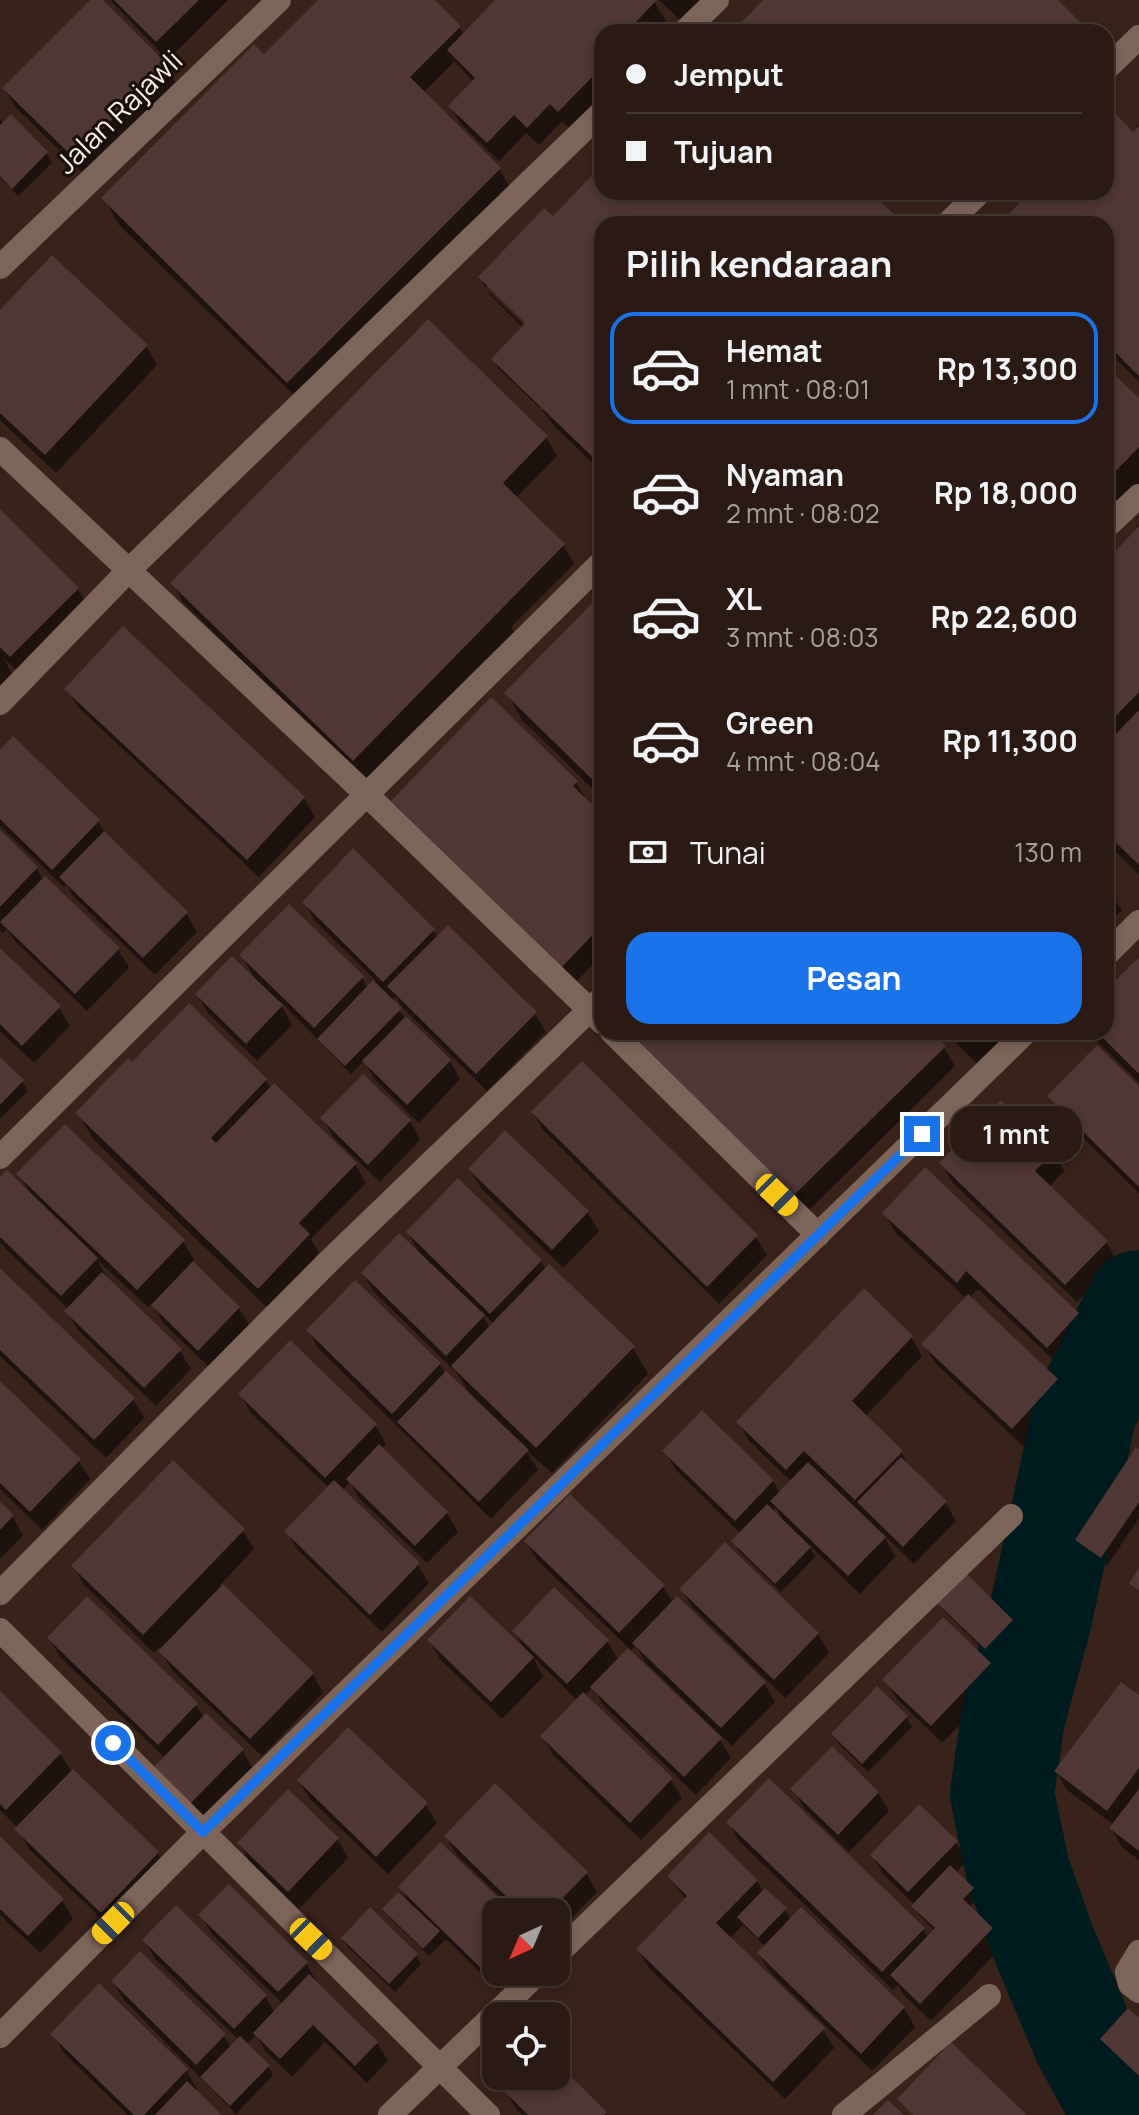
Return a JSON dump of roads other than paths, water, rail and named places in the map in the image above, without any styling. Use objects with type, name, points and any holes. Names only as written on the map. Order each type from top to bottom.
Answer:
[{"type":"street","name":"Jalan Rajawli","points":[[0,267],[279,0]]},
{"type":"street","points":[[692,24],[717,0]]},
{"type":"street","points":[[1114,61],[1139,37]]},
{"type":"street","points":[[0,703],[129,570],[594,120]]},
{"type":"street","points":[[955,216],[972,200]]},
{"type":"street","points":[[0,449],[594,1006]]},
{"type":"street","points":[[1114,519],[1139,496]]},
{"type":"street","points":[[0,1157],[594,570]]},
{"type":"street","points":[[1114,947],[1139,922]]},
{"type":"street","points":[[0,1593],[325,1265],[594,1014]]},
{"type":"street","points":[[620,1040],[818,1235]]},
{"type":"street","points":[[0,2036],[203,1832],[1018,1040]]},
{"type":"street","points":[[570,1941],[1011,1516]]},
{"type":"street","points":[[0,1630],[488,2115]]},
{"type":"street","points":[[1139,1952],[1127,1972],[1130,1984],[1139,1991]]},
{"type":"street","points":[[390,2115],[524,1986]]},
{"type":"street","points":[[844,2115],[989,1996]]},
{"type":"waterway","points":[[1125,2115],[1084,2040],[1043,1942],[1018,1871],[1002,1794],[1013,1718],[1040,1618],[1085,1410],[1139,1302]]}]
